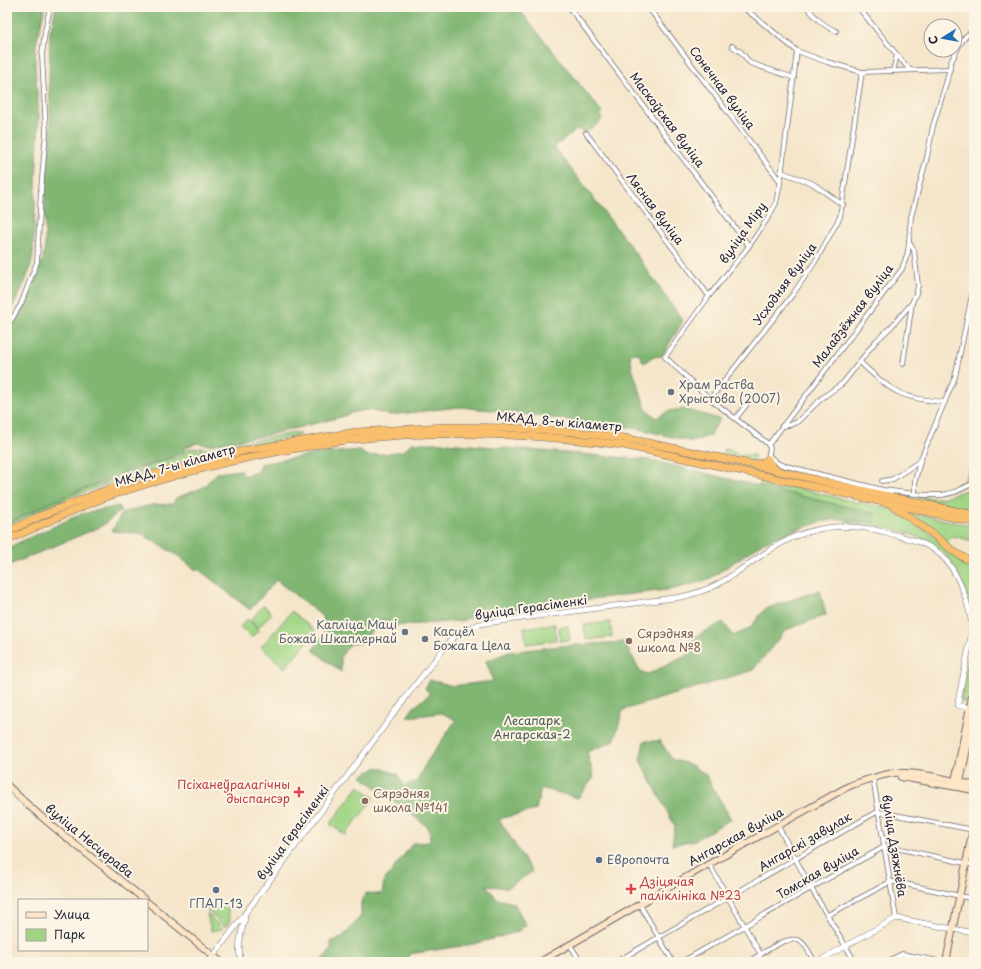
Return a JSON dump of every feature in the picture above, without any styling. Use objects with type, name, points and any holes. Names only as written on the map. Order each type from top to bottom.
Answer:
[{"type":"highway","name":"МКАД, 8-ы кіламетр","points":[[357,435],[446,427],[512,428],[574,432],[624,438],[741,462],[779,471],[850,492]]},
{"type":"highway","name":"МКАД, 8-ы кіламетр","points":[[357,435],[514,435],[581,440],[623,445],[850,492]]},
{"type":"highway","name":"МКАД, 7-ы кіламетр","points":[[7,532],[80,500],[156,474],[247,450],[357,435]]},
{"type":"highway","name":"МКАД, 7-ы кіламетр","points":[[7,540],[80,508],[153,482],[239,459],[324,443],[357,435]]},
{"type":"highway","points":[[741,462],[759,464],[768,458],[772,467],[779,471]]},
{"type":"highway","points":[[850,492],[887,503],[974,522]]},
{"type":"highway","points":[[850,492],[974,515]]},
{"type":"highway","points":[[887,503],[906,514],[952,551],[974,562]]},
{"type":"main road","points":[[957,783],[973,709],[974,687]]},
{"type":"main road","points":[[957,783],[974,716]]},
{"type":"main road","name":"Ангарская вуліца","points":[[540,962],[837,792],[873,778],[894,773],[911,773],[957,783],[974,785]]},
{"type":"main road","name":"Ангарская вуліца","points":[[957,783],[974,790]]},
{"type":"main road","points":[[7,785],[20,798]]},
{"type":"main road","points":[[7,790],[20,798]]},
{"type":"main road","name":"вуліца Несцерава","points":[[20,798],[143,899]]},
{"type":"main road","points":[[946,962],[974,828]]},
{"type":"main road","points":[[148,903],[221,962]]},
{"type":"street","points":[[7,327],[20,304],[37,262],[40,198],[46,132],[42,55],[50,7]]},
{"type":"street","name":"Маскоўская вуліца","points":[[569,7],[749,246]]},
{"type":"street","name":"Сонечная вуліца","points":[[648,7],[780,182]]},
{"type":"street","points":[[743,7],[797,51],[827,62],[862,72],[950,69]]},
{"type":"street","points":[[807,7],[825,26],[836,31]]},
{"type":"street","points":[[858,7],[910,70]]},
{"type":"street","points":[[967,7],[974,14]]},
{"type":"street","name":"Маладзёжная вуліца","points":[[769,444],[902,269],[906,260],[911,217],[927,157],[934,118],[953,58],[958,47],[964,38],[974,30]]},
{"type":"street","points":[[732,46],[741,52],[750,63],[794,78]]},
{"type":"street","name":"вуліца Міру","points":[[710,399],[666,360],[665,355],[749,246],[768,218],[776,202],[780,182],[797,51]]},
{"type":"street","points":[[893,71],[897,55]]},
{"type":"street","name":"Усходняя вуліца","points":[[710,399],[793,294],[815,262],[836,226],[843,205],[862,72]]},
{"type":"street","name":"Лясная вуліца","points":[[586,133],[709,296]]},
{"type":"street","points":[[781,172],[812,183],[843,205]]},
{"type":"street","points":[[782,426],[797,422],[822,398],[843,383],[876,341],[891,327],[912,302],[918,285],[914,250],[909,244]]},
{"type":"street","points":[[915,493],[916,476],[920,461],[957,369],[974,285]]},
{"type":"street","points":[[903,364],[912,302]]},
{"type":"street","points":[[860,362],[880,381],[901,394],[923,400],[945,402]]},
{"type":"street","points":[[710,399],[769,444],[770,448],[768,458],[779,464],[806,472],[883,490],[933,495],[942,495],[963,489],[974,483]]},
{"type":"street","points":[[736,418],[747,404]]},
{"type":"street","points":[[882,481],[893,479],[920,461]]},
{"type":"street","name":"вуліца Герасіменкі","points":[[210,962],[412,689],[449,642],[466,629],[484,622],[668,599],[695,594],[724,581],[784,541],[818,529],[840,526],[862,527],[904,537],[928,545],[941,555],[951,567],[959,582],[968,606]]},
{"type":"street","points":[[968,606],[974,612]]},
{"type":"street","points":[[968,606],[972,617],[972,630],[958,705],[973,709]]},
{"type":"street","name":"вуліца Дзяжнёва","points":[[873,778],[896,918]]},
{"type":"street","points":[[878,812],[974,828]]},
{"type":"street","name":"Ангарскі завулак","points":[[616,962],[878,812]]},
{"type":"street","points":[[778,826],[811,888],[855,962]]},
{"type":"street","points":[[884,847],[891,847],[974,865]]},
{"type":"street","name":"Томская вуліца","points":[[682,962],[884,847]]},
{"type":"street","points":[[709,864],[727,898],[761,955]]},
{"type":"street","points":[[828,915],[890,882],[974,899]]},
{"type":"street","points":[[640,905],[673,962]]},
{"type":"street","points":[[241,962],[239,950],[240,939],[246,914]]},
{"type":"street","points":[[748,962],[784,941],[795,939],[804,944],[816,962],[896,918],[974,932]]},
{"type":"street","points":[[570,945],[581,962]]},
{"type":"street","points":[[886,962],[902,954],[943,962]]},
{"type":"green space","points":[[7,7],[45,7],[36,44],[35,66],[39,115],[33,254],[26,279],[7,317]]},
{"type":"green space","points":[[56,7],[517,7],[602,112],[601,121],[588,131],[582,133],[578,129],[554,147],[628,243],[683,321],[662,356],[652,357],[644,363],[638,353],[633,353],[630,355],[632,368],[646,409],[657,418],[668,411],[683,409],[720,419],[710,435],[693,442],[639,429],[459,407],[390,415],[368,410],[354,412],[341,417],[268,435],[208,445],[198,443],[188,446],[183,453],[71,494],[7,524],[7,335],[26,301],[43,259],[45,246],[45,196],[51,130],[49,79],[50,32]]},
{"type":"green space","points":[[299,432],[299,436],[194,459],[117,481],[70,498],[7,526],[7,524],[50,503],[90,487],[108,482],[166,460],[182,456],[189,449],[197,448],[199,453],[201,452],[200,447],[207,449]]},
{"type":"green space","points":[[411,443],[446,443],[650,460],[875,513],[875,523],[840,519],[820,522],[789,532],[764,542],[709,579],[674,589],[486,612],[460,621],[392,626],[381,620],[369,634],[367,642],[350,644],[341,656],[341,672],[313,650],[325,632],[322,616],[276,580],[250,610],[197,568],[196,570],[178,556],[142,534],[112,531],[122,513],[151,505],[173,504],[176,498],[202,488],[217,473],[241,470],[243,476],[258,472],[260,464],[315,454],[359,450],[367,456],[404,451]]},
{"type":"green space","points":[[725,448],[739,455],[754,455],[754,462],[736,458],[723,452]]},
{"type":"green space","points":[[974,459],[974,480],[958,488],[940,492],[940,490],[945,490],[964,481]]},
{"type":"green space","points":[[760,479],[847,500],[893,509],[974,564],[974,608],[971,605],[951,561],[938,548],[927,541],[901,531],[847,523],[847,519],[874,522],[829,503],[760,486]]},
{"type":"green space","points":[[974,486],[974,510],[886,491],[932,498],[943,498]]},
{"type":"green space","points":[[119,506],[121,511],[100,527],[7,566],[7,548],[81,514]]},
{"type":"green space","points":[[912,513],[974,526],[974,541],[952,536],[949,539],[948,546],[911,515]]},
{"type":"green space","name":"Лесапарк Ангарская-2","points":[[820,590],[826,615],[786,630],[753,670],[623,710],[614,741],[587,752],[594,777],[578,798],[541,788],[536,810],[499,819],[532,872],[506,888],[486,885],[497,899],[514,903],[526,925],[517,932],[474,944],[409,954],[408,962],[320,962],[331,950],[331,941],[342,938],[361,916],[361,902],[366,893],[382,894],[384,881],[413,843],[430,842],[429,828],[361,776],[378,767],[397,774],[404,786],[417,781],[426,763],[456,720],[442,713],[407,717],[413,708],[430,694],[425,688],[430,680],[453,686],[493,681],[486,661],[509,652],[559,646],[624,642],[641,672],[648,674],[688,655],[691,647],[691,639],[723,622],[733,636],[749,629],[765,609]]},
{"type":"green space","points":[[264,605],[272,613],[258,628],[250,621]]},
{"type":"green space","points":[[292,611],[316,632],[285,668],[261,647]]},
{"type":"green space","points":[[247,619],[259,630],[252,637],[240,627]]},
{"type":"green space","points":[[610,622],[612,637],[586,640],[584,625]]},
{"type":"green space","points":[[555,624],[556,640],[526,644],[524,628]]},
{"type":"green space","points":[[974,625],[974,672],[969,685],[966,702],[962,702],[961,699]]},
{"type":"green space","points":[[568,626],[570,640],[560,641],[559,627]]},
{"type":"green space","points":[[644,741],[660,741],[672,759],[691,765],[705,774],[731,819],[695,840],[672,845],[675,826],[640,760]]},
{"type":"green space","points":[[359,786],[374,798],[345,835],[330,824]]},
{"type":"green space","points":[[227,907],[230,920],[225,927],[207,910]]},
{"type":"green space","points":[[207,913],[222,928],[222,929],[211,931]]},
{"type":"place","name":"Храм Раства Хрыстова (2007)","points":[[671,392]]},
{"type":"place","name":"Капліца Маці Божай Шкаплернай","points":[[405,632]]},
{"type":"place","name":"Касцёл Божага Цела","points":[[425,639]]},
{"type":"place","name":"Сярэдняя школа №8","points":[[629,641]]},
{"type":"place","name":"Псіханеўралагічны дыспансэр","points":[[299,792]]},
{"type":"place","name":"Сярэдняя школа №141","points":[[365,801]]},
{"type":"place","name":"Европочта","points":[[599,860]]},
{"type":"place","name":"Дзіцячая паліклініка №23","points":[[631,889]]},
{"type":"place","name":"ГПАП-13","points":[[216,890]]}]
